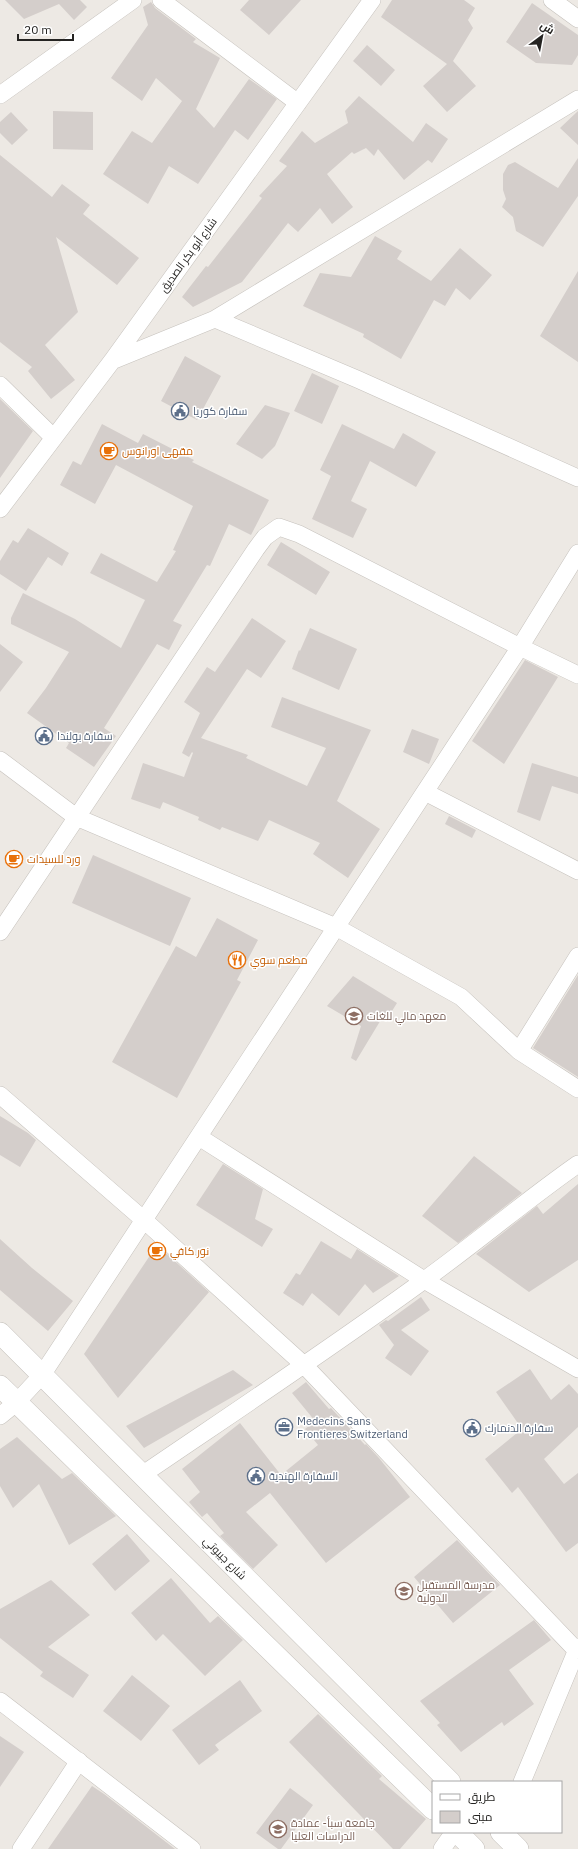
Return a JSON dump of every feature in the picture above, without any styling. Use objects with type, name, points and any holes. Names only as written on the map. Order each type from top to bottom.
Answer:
[{"type":"street","points":[[0,96],[133,0]]},
{"type":"street","points":[[161,0],[298,103]]},
{"type":"street","name":"شارع أبو بكر الصديق","points":[[0,509],[112,360],[372,0]]},
{"type":"street","points":[[552,0],[578,19]]},
{"type":"street","points":[[112,360],[215,318],[578,99]]},
{"type":"street","points":[[215,318],[357,379],[578,478]]},
{"type":"street","points":[[0,385],[54,438]]},
{"type":"street","points":[[0,932],[256,549],[265,537],[279,527],[299,534],[578,675]]},
{"type":"street","points":[[0,1416],[16,1403],[42,1375],[520,647],[578,554]]},
{"type":"street","points":[[0,760],[76,817],[336,927],[461,997],[519,1051],[578,1089]]},
{"type":"street","points":[[425,792],[578,871]]},
{"type":"street","points":[[519,1051],[578,956]]},
{"type":"street","points":[[0,1095],[144,1220],[304,1365],[577,1649],[522,1781]]},
{"type":"street","points":[[199,1136],[424,1280],[578,1369]]},
{"type":"street","points":[[142,1475],[304,1365],[424,1280],[578,1164]]},
{"type":"street","name":"شارع جيبوتي","points":[[0,1334],[449,1781]]},
{"type":"street","points":[[0,1386],[432,1808]]},
{"type":"street","points":[[0,1701],[192,1849]]},
{"type":"street","points":[[21,1849],[79,1762]]},
{"type":"street","points":[[442,1849],[455,1833]]},
{"type":"street","points":[[457,1833],[474,1849]]},
{"type":"street","points":[[502,1833],[518,1849]]},
{"type":"building","points":[[5,0],[80,0],[87,7],[74,20],[59,4],[24,19]]},
{"type":"building","points":[[249,0],[301,0],[269,35],[240,10]]},
{"type":"building","points":[[392,0],[464,0],[475,8],[468,20],[473,28],[453,61],[476,86],[447,112],[423,86],[447,64],[381,17]]},
{"type":"building","points":[[151,2],[155,8],[196,39],[193,42],[220,58],[196,109],[214,128],[249,79],[277,99],[248,140],[235,130],[198,184],[169,166],[148,204],[103,174],[132,131],[152,143],[182,101],[156,78],[142,101],[111,78],[148,25],[143,7]]},
{"type":"building","points":[[532,3],[578,35],[578,55],[572,65],[536,63],[506,42]]},
{"type":"building","points":[[367,45],[395,70],[381,86],[353,61]]},
{"type":"building","points":[[359,96],[413,142],[426,123],[448,139],[432,163],[428,160],[404,180],[378,149],[374,156],[366,148],[354,154],[352,152],[327,174],[353,207],[332,224],[320,208],[298,232],[288,223],[242,282],[193,307],[182,297],[206,266],[208,267],[262,198],[259,196],[287,166],[279,161],[302,131],[315,143],[348,123],[345,111]]},
{"type":"building","points":[[53,111],[93,112],[93,150],[53,149]]},
{"type":"building","points":[[578,111],[578,145],[560,128]]},
{"type":"building","points":[[11,112],[28,130],[12,145],[0,133],[0,122]]},
{"type":"building","points":[[0,155],[52,197],[62,184],[90,205],[83,214],[139,258],[117,285],[56,237],[78,312],[45,345],[75,380],[51,399],[28,371],[32,367],[0,342]]},
{"type":"building","points":[[578,158],[578,196],[543,247],[516,231],[513,217],[502,207],[506,199],[503,190],[503,174],[508,165],[515,162],[558,188]]},
{"type":"building","points":[[375,236],[402,251],[397,259],[431,281],[460,248],[492,275],[470,300],[456,288],[445,306],[434,300],[401,359],[363,337],[364,334],[303,306],[320,273],[351,277]]},
{"type":"building","points":[[578,271],[578,362],[540,336]]},
{"type":"building","points":[[185,356],[221,376],[197,420],[161,401]]},
{"type":"building","points":[[312,373],[339,386],[322,424],[294,411]]},
{"type":"building","points":[[0,399],[33,431],[0,478]]},
{"type":"building","points":[[265,405],[290,413],[275,446],[262,459],[236,444]]},
{"type":"building","points":[[102,424],[138,443],[143,434],[194,460],[192,462],[269,500],[251,535],[229,524],[210,566],[207,565],[173,621],[182,625],[169,650],[157,644],[104,728],[116,736],[94,767],[66,748],[69,743],[27,713],[46,688],[69,652],[11,624],[11,618],[23,593],[75,619],[121,648],[145,600],[90,573],[101,553],[157,582],[176,551],[173,550],[193,506],[116,465],[95,504],[60,485],[73,461],[81,465]]},
{"type":"building","points":[[342,424],[394,449],[403,433],[436,452],[416,487],[370,461],[351,501],[367,509],[353,538],[312,519],[331,476],[320,470]]},
{"type":"building","points":[[28,528],[69,553],[62,566],[48,557],[26,591],[0,574],[0,561],[13,540],[18,543]]},
{"type":"building","points":[[281,542],[330,572],[316,595],[267,565]]},
{"type":"building","points":[[252,618],[286,641],[261,678],[247,669],[201,738],[248,755],[246,758],[307,786],[326,748],[271,727],[282,697],[371,730],[337,801],[380,829],[348,878],[313,854],[320,843],[269,820],[258,841],[222,827],[220,830],[198,820],[199,817],[163,802],[160,809],[131,799],[143,763],[184,777],[193,753],[192,752],[189,757],[182,753],[200,713],[184,702],[207,667],[215,672]]},
{"type":"building","points":[[310,628],[357,649],[339,690],[292,669],[299,650],[300,651]]},
{"type":"building","points":[[0,644],[23,662],[0,692]]},
{"type":"building","points":[[525,660],[558,677],[504,764],[472,741]]},
{"type":"building","points":[[412,729],[439,739],[429,764],[403,752]]},
{"type":"building","points":[[532,763],[578,777],[578,794],[552,786],[540,821],[517,812]]},
{"type":"building","points":[[449,816],[476,830],[472,838],[445,824]]},
{"type":"building","points":[[93,855],[191,898],[170,946],[72,903]]},
{"type":"building","points":[[217,918],[258,940],[237,980],[241,982],[177,1098],[112,1062],[176,946],[196,957]]},
{"type":"building","points":[[578,975],[578,1077],[533,1048]]},
{"type":"building","points":[[353,976],[397,1003],[387,1019],[382,1018],[356,1061],[351,1058],[361,1026],[327,1006]]},
{"type":"building","points":[[0,1116],[28,1133],[36,1140],[20,1167],[0,1155]]},
{"type":"building","points":[[474,1156],[522,1193],[458,1243],[422,1216]]},
{"type":"building","points":[[223,1164],[263,1189],[255,1219],[273,1229],[262,1247],[196,1205]]},
{"type":"building","points":[[578,1184],[578,1260],[529,1292],[476,1254],[537,1206],[543,1214]]},
{"type":"building","points":[[0,1239],[32,1268],[73,1301],[48,1331],[0,1290]]},
{"type":"building","points":[[321,1241],[351,1259],[357,1249],[399,1276],[373,1293],[365,1284],[339,1316],[312,1293],[303,1306],[283,1293],[296,1273],[300,1275]]},
{"type":"building","points":[[157,1245],[209,1292],[118,1398],[84,1354]]},
{"type":"building","points":[[421,1297],[430,1310],[401,1330],[429,1351],[411,1376],[385,1358],[394,1345],[379,1325],[386,1320],[388,1321]]},
{"type":"building","points":[[530,1369],[551,1400],[569,1384],[578,1394],[578,1427],[544,1459],[564,1484],[578,1473],[578,1543],[566,1552],[518,1487],[512,1493],[485,1459],[522,1429],[496,1392]]},
{"type":"building","points":[[233,1370],[253,1385],[144,1448],[126,1426]]},
{"type":"building","points":[[306,1382],[329,1409],[331,1408],[379,1458],[410,1497],[326,1563],[270,1493],[246,1512],[278,1545],[253,1569],[220,1536],[224,1533],[207,1513],[202,1517],[189,1502],[200,1492],[182,1469],[240,1423],[281,1475],[318,1445],[305,1429],[315,1421],[292,1393]]},
{"type":"building","points":[[17,1437],[62,1479],[72,1473],[116,1516],[69,1545],[39,1484],[13,1508],[0,1486],[0,1449]]},
{"type":"building","points":[[127,1534],[150,1561],[115,1591],[92,1564]]},
{"type":"building","points":[[457,1540],[500,1585],[453,1623],[414,1577]]},
{"type":"building","points":[[171,1578],[210,1623],[218,1616],[243,1640],[205,1676],[163,1634],[156,1641],[131,1613]]},
{"type":"building","points":[[51,1580],[90,1615],[48,1647],[89,1675],[73,1698],[40,1676],[43,1672],[0,1638],[0,1609]]},
{"type":"building","points":[[534,1620],[551,1640],[509,1670],[534,1704],[504,1726],[502,1722],[461,1752],[437,1725],[440,1723],[420,1701]]},
{"type":"building","points":[[132,1675],[170,1706],[141,1741],[103,1711]]},
{"type":"building","points":[[240,1680],[262,1711],[215,1745],[219,1750],[199,1765],[172,1730]]},
{"type":"building","points":[[318,1714],[382,1776],[379,1779],[426,1819],[400,1849],[393,1849],[289,1742]]},
{"type":"building","points":[[0,1736],[24,1752],[0,1787]]},
{"type":"building","points":[[92,1786],[104,1794],[175,1849],[48,1849]]},
{"type":"building","points":[[290,1788],[313,1805],[281,1849],[278,1849],[256,1833]]},
{"type":"place","name":"سفارة كوريا","points":[[180,411]]},
{"type":"place","name":"مقهى اورانوس","points":[[109,451]]},
{"type":"place","name":"سفارة بولندا","points":[[44,736]]},
{"type":"place","name":"ورد للسيدات","points":[[14,859]]},
{"type":"place","name":"مطعم سوي","points":[[237,960]]},
{"type":"place","name":"معهد مالي للغات","points":[[354,1016]]},
{"type":"place","name":"نور كافي","points":[[157,1251]]},
{"type":"place","name":"Medecins Sans Frontieres Switzerland","points":[[284,1427]]},
{"type":"place","name":"سفارة الدنمارك","points":[[472,1428]]},
{"type":"place","name":"السفارة الهندية","points":[[256,1476]]},
{"type":"place","name":"مدرسة المستقبل الدولية","points":[[404,1591]]},
{"type":"place","name":"جامعة سبأ- عمادة الدراسات العليا","points":[[278,1829]]}]
